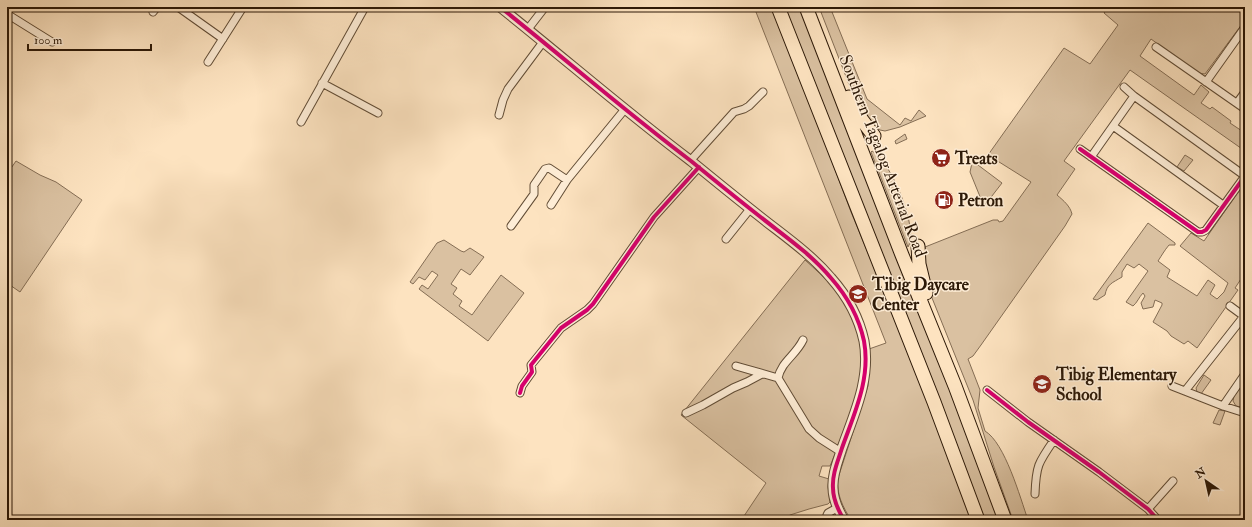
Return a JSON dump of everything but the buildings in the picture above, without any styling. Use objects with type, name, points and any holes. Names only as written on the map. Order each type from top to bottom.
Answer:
[{"type":"highway","points":[[778,7],[934,402],[978,520]]},
{"type":"highway","name":"Southern Tagalog Arterial Road","points":[[806,7],[955,386],[1005,520]]},
{"type":"highway","points":[[812,7],[850,99],[862,120],[874,136]]},
{"type":"highway","points":[[918,246],[918,258],[922,280],[974,416],[988,472]]},
{"type":"street","points":[[178,7],[223,39]]},
{"type":"street","points":[[208,62],[244,7]]},
{"type":"street","points":[[301,122],[365,7]]},
{"type":"street","points":[[500,7],[625,109],[804,251],[840,288],[858,320],[865,347],[865,373],[861,396],[833,479],[833,494],[840,513],[828,513],[827,515],[830,520]]},
{"type":"street","points":[[528,30],[545,7]]},
{"type":"street","points":[[7,14],[52,42]]},
{"type":"street","points":[[1206,82],[1245,27]]},
{"type":"street","points":[[499,115],[508,89],[543,42]]},
{"type":"street","points":[[1156,47],[1245,109]]},
{"type":"street","points":[[322,83],[378,113]]},
{"type":"street","points":[[1080,149],[1198,232],[1206,230],[1245,176],[1134,96],[1124,87]]},
{"type":"street","points":[[690,161],[734,112],[750,106],[763,92]]},
{"type":"street","points":[[1237,103],[1245,92]]},
{"type":"street","points":[[1091,157],[1134,96]]},
{"type":"street","points":[[551,205],[567,180],[625,109]]},
{"type":"street","points":[[1113,126],[1223,206]]},
{"type":"street","points":[[520,393],[522,386],[532,372],[531,365],[557,332],[593,304],[654,218],[699,167]]},
{"type":"street","points":[[511,226],[534,194],[534,186],[546,168],[549,168],[567,180]]},
{"type":"street","points":[[726,239],[750,209]]},
{"type":"street","points":[[1185,391],[1244,317],[1230,306]]},
{"type":"street","points":[[778,378],[784,363],[796,352],[803,340]]},
{"type":"street","points":[[736,366],[778,378],[809,429],[819,438],[841,452]]},
{"type":"street","points":[[686,413],[762,374]]},
{"type":"street","points":[[1223,406],[1245,374]]},
{"type":"street","points":[[1172,386],[1245,413]]},
{"type":"street","points":[[987,390],[1148,509],[1158,520]]},
{"type":"street","points":[[1035,494],[1037,466],[1054,440]]},
{"type":"street","points":[[1148,509],[1173,481]]},
{"type":"shaded area","points":[[754,7],[774,7],[851,212],[919,376],[972,520],[851,520],[843,505],[839,495],[838,478],[868,386],[869,349],[886,343]]},
{"type":"shaded area","points":[[784,7],[801,7],[1001,520],[983,520]]},
{"type":"shaded area","points":[[819,7],[830,7],[867,99],[900,125],[905,118],[911,121],[919,110],[926,116],[900,127],[885,131],[875,127],[857,105]]},
{"type":"shaded area","points":[[1108,7],[1242,7],[1245,9],[1245,20],[1205,74],[1198,73],[1151,39],[1140,56],[1194,95],[1201,85],[1209,92],[1201,103],[1210,109],[1212,107],[1231,121],[1230,123],[1245,133],[1245,151],[1130,70],[1064,161],[1075,169],[1057,195],[1068,206],[1072,214],[981,345],[973,356],[968,359],[980,390],[978,408],[985,431],[992,437],[1005,458],[1028,520],[1013,520],[994,467],[973,400],[924,278],[925,247],[993,220],[998,220],[999,222],[1003,221],[1031,182],[988,155],[1064,48],[1090,64],[1118,25],[1104,13]]},
{"type":"shaded area","points":[[905,134],[907,139],[896,144],[895,141]]},
{"type":"shaded area","points":[[872,151],[887,167],[907,212],[911,239],[908,247],[871,152]]},
{"type":"shaded area","points":[[1185,155],[1193,160],[1184,171],[1177,167]]},
{"type":"shaded area","points":[[16,161],[40,175],[56,182],[82,200],[20,292],[7,283],[7,174]]},
{"type":"shaded area","points":[[974,162],[1002,183],[985,205],[983,204],[970,172],[972,163]]},
{"type":"shaded area","points":[[1245,185],[1245,270],[1235,288],[1238,290],[1197,348],[1188,341],[1184,344],[1153,322],[1162,303],[1155,300],[1153,307],[1143,309],[1141,303],[1145,296],[1143,293],[1133,306],[1126,302],[1148,271],[1139,264],[1134,268],[1127,264],[1122,272],[1122,277],[1109,286],[1105,295],[1097,300],[1093,299],[1148,223],[1175,243],[1175,245],[1169,245],[1158,261],[1170,270],[1167,277],[1197,296],[1208,280],[1215,285],[1210,294],[1217,299],[1224,292],[1228,283],[1180,246],[1191,233],[1204,241],[1241,188]]},
{"type":"shaded area","points":[[444,240],[461,251],[464,252],[470,248],[484,257],[470,275],[461,269],[451,284],[457,288],[453,294],[462,301],[459,306],[472,315],[501,275],[524,293],[488,341],[419,289],[422,285],[428,289],[438,275],[432,271],[425,280],[419,277],[413,284],[410,282],[437,243]]},
{"type":"shaded area","points":[[805,260],[834,288],[846,307],[856,329],[862,352],[863,363],[856,400],[840,442],[836,446],[799,419],[836,452],[830,466],[822,466],[819,476],[829,479],[828,487],[830,502],[828,504],[790,515],[783,520],[743,520],[744,516],[766,483],[681,415]]},
{"type":"shaded area","points":[[1204,375],[1211,380],[1201,394],[1197,392],[1196,388]]},
{"type":"shaded area","points":[[1245,381],[1245,408],[1236,406],[1233,401],[1234,396]]},
{"type":"shaded area","points":[[1219,410],[1225,411],[1220,425],[1213,423]]},
{"type":"cycle path","points":[[500,7],[796,245],[823,269],[842,292],[852,308],[859,324],[866,355],[860,396],[833,478],[833,492],[835,501],[844,520]]},
{"type":"cycle path","points":[[1080,149],[1198,232],[1206,230],[1245,176]]},
{"type":"cycle path","points":[[520,393],[522,386],[532,372],[531,365],[561,328],[593,304],[654,217],[699,167]]},
{"type":"cycle path","points":[[987,390],[1028,422],[1148,509],[1158,520]]},
{"type":"place","name":"Treats","points":[[941,158]]},
{"type":"place","name":"Petron","points":[[944,200]]},
{"type":"place","name":"Tibig Daycare Center","points":[[858,294]]},
{"type":"place","name":"Tibig Elementary School","points":[[1042,384]]}]
